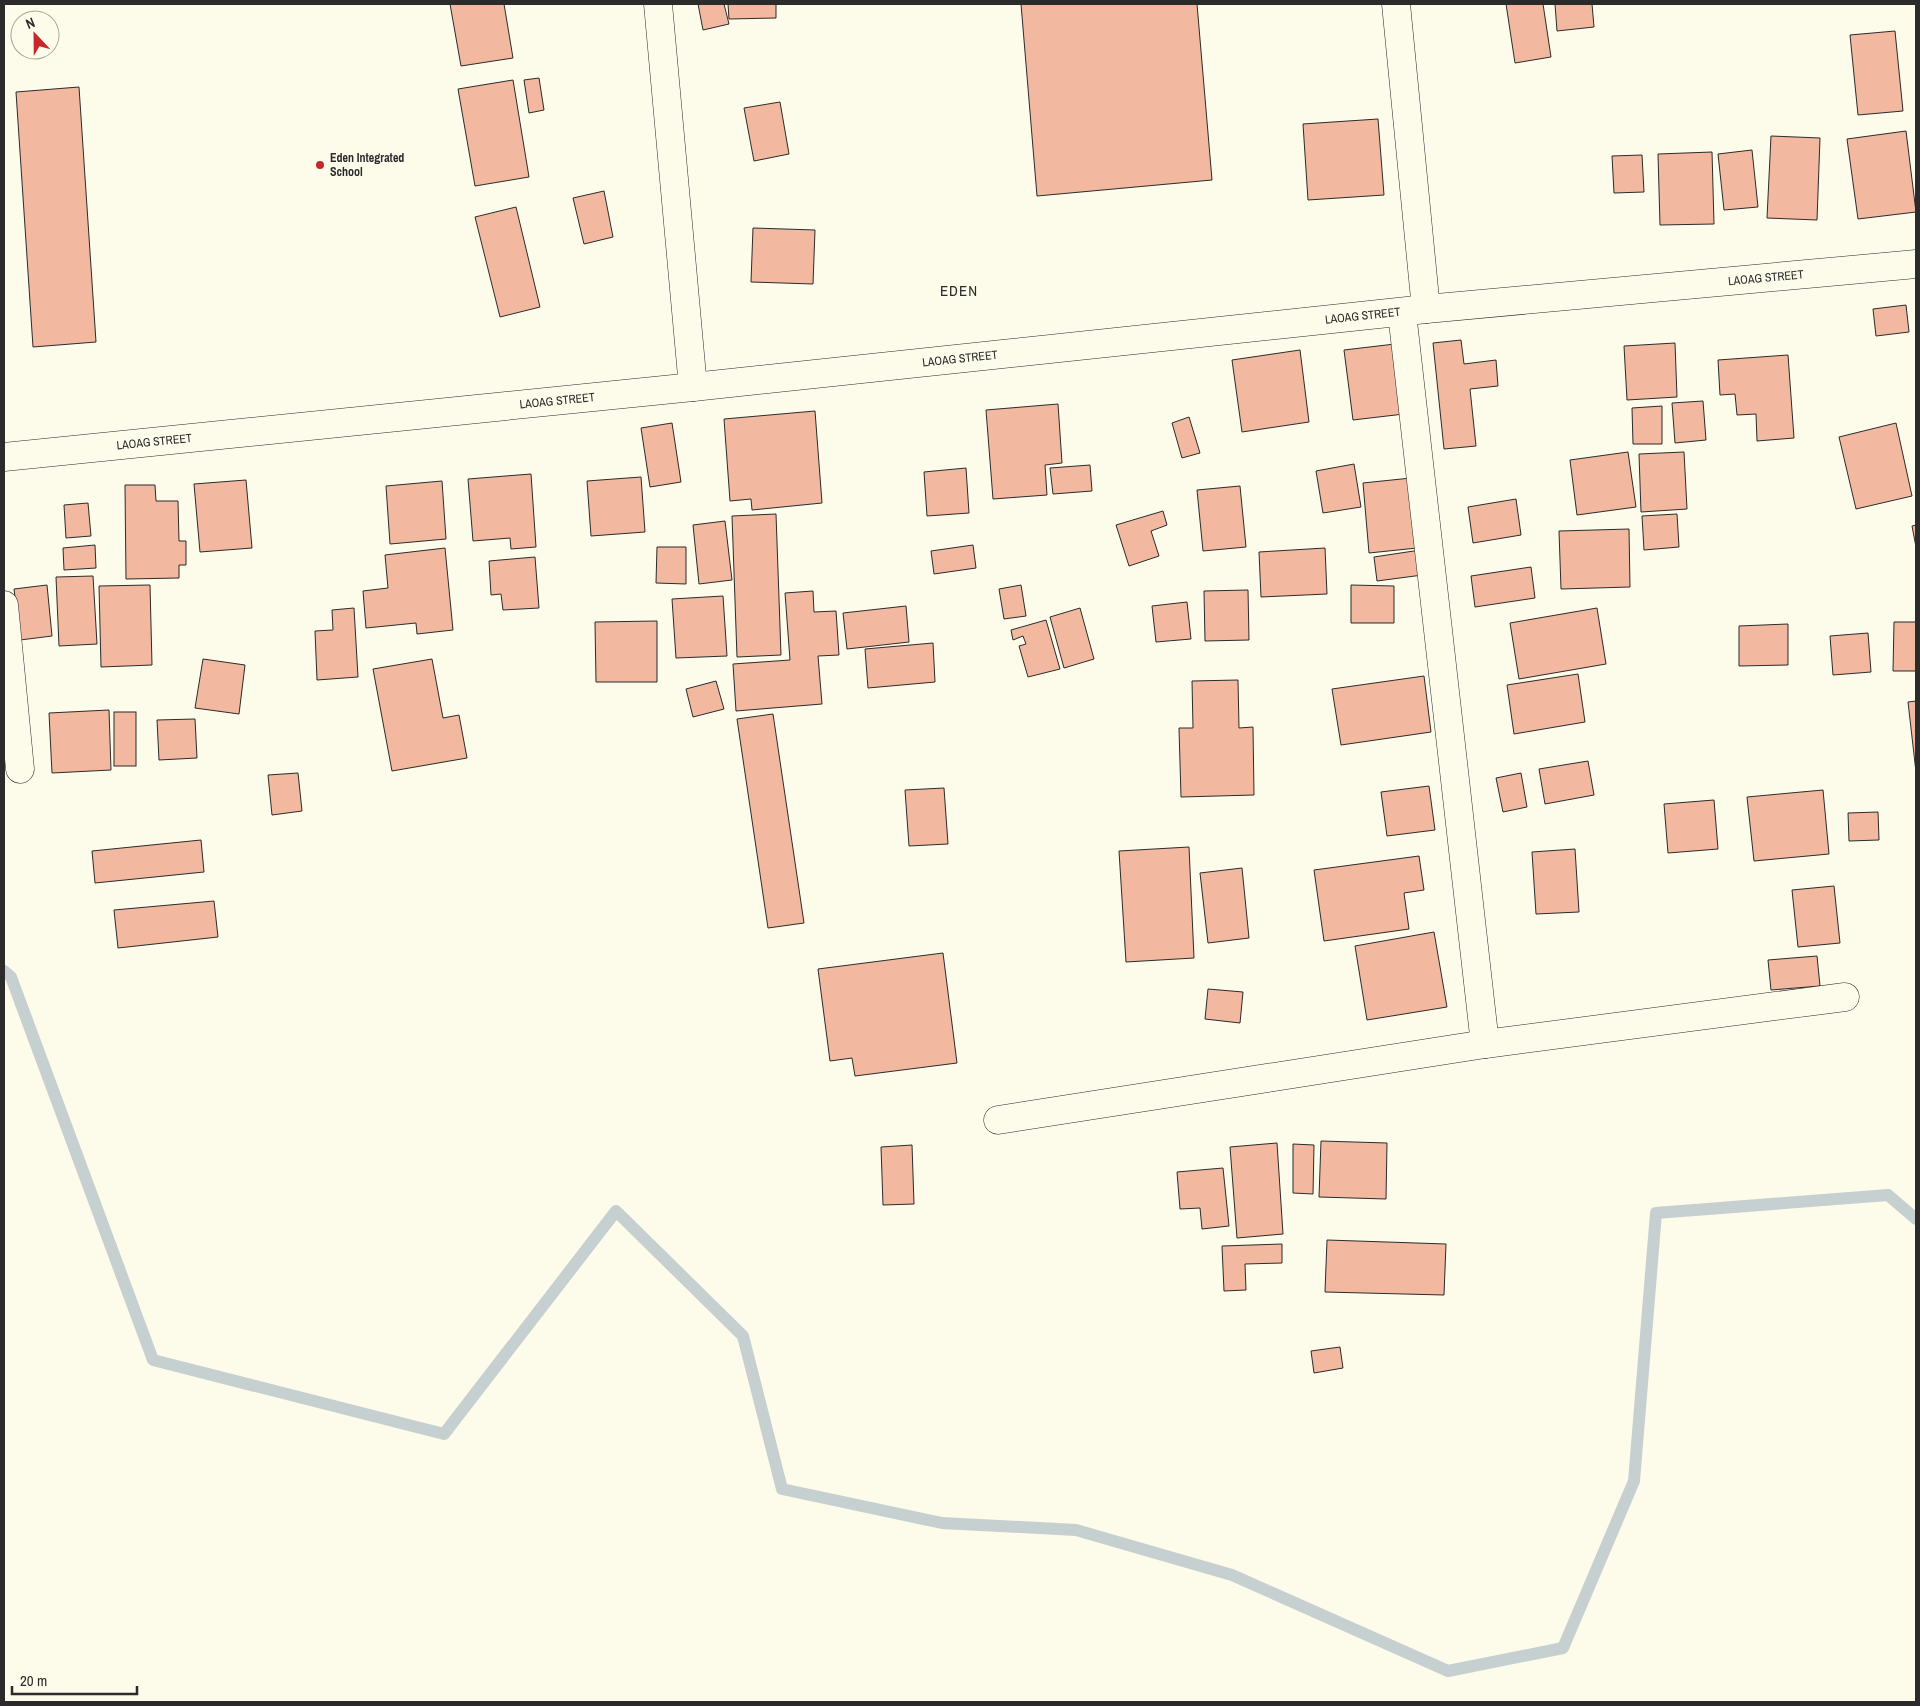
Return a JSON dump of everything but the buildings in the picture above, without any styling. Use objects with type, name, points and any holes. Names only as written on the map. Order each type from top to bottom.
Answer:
[{"type":"street","points":[[658,4],[693,387]]},
{"type":"street","points":[[1396,4],[1414,311],[1485,1044]]},
{"type":"street","name":"LAOAG STREET","points":[[4,457],[1414,311],[1916,264]]},
{"type":"street","points":[[4,604],[20,769]]},
{"type":"street","points":[[998,1120],[1485,1044],[1845,997]]},
{"type":"waterway","points":[[4,971],[11,977],[153,1360],[444,1434],[616,1211],[743,1336],[782,1489],[942,1523],[1076,1530],[1232,1575],[1448,1671],[1563,1648],[1634,1481],[1656,1213],[1888,1195],[1916,1219]]},
{"type":"place","name":"Eden Integrated School","points":[[320,165]]},
{"type":"district","name":"EDEN","points":[[959,290]]}]
